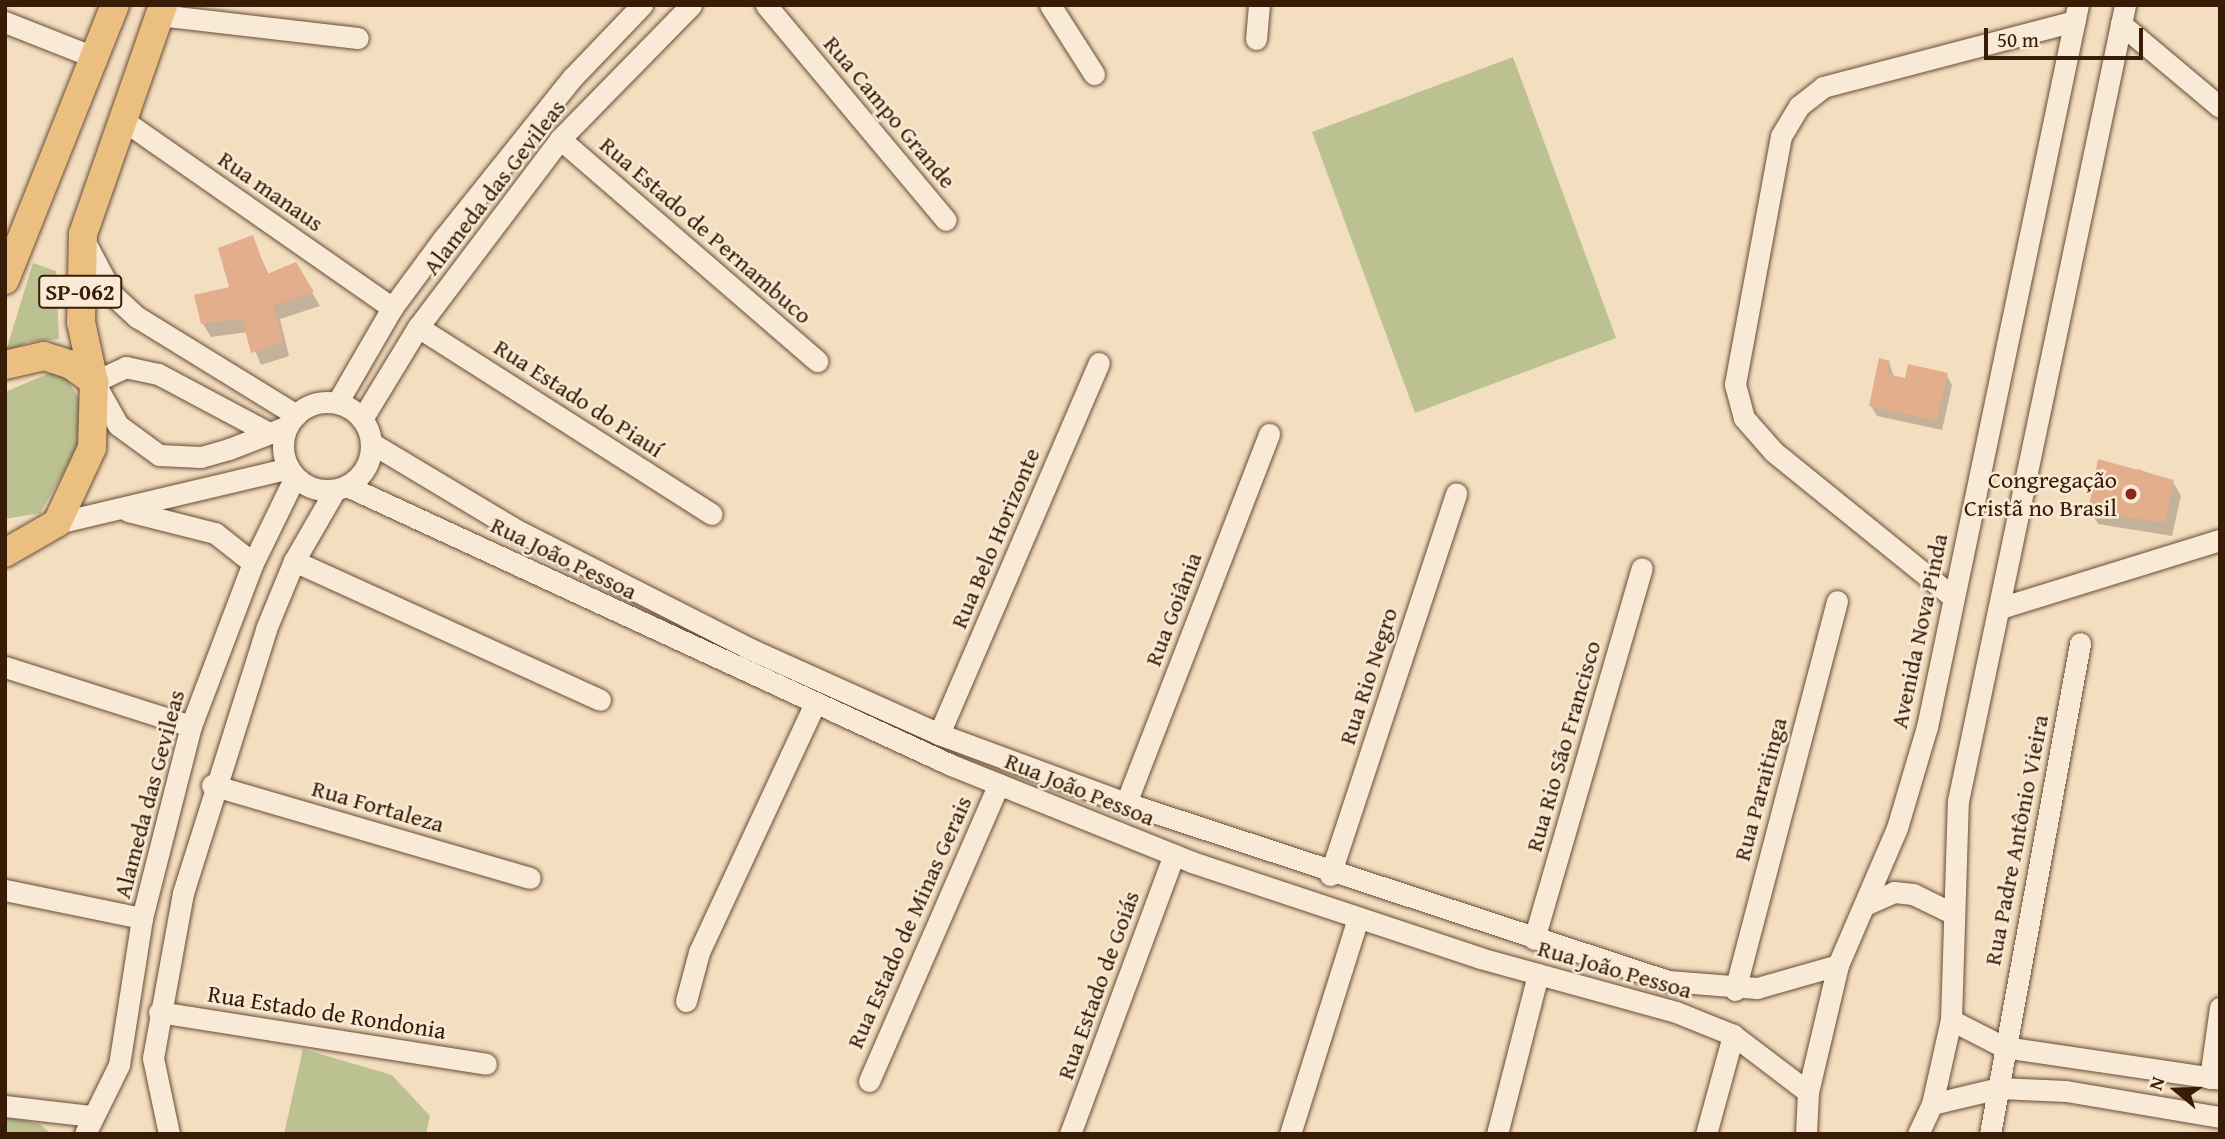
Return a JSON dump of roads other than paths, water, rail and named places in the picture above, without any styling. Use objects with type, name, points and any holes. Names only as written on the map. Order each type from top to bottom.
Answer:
[{"type":"main road","name":"SP-062","points":[[5,280],[115,5]]},
{"type":"main road","name":"SP-062","points":[[57,523],[92,448],[94,382],[81,322],[83,234],[120,118],[161,10]]},
{"type":"main road","points":[[5,365],[44,356],[71,365],[94,382]]},
{"type":"main road","points":[[5,531],[57,523]]},
{"type":"main road","points":[[5,553],[57,523]]},
{"type":"street","name":"Alameda das Gevileas","points":[[362,419],[418,327],[560,139],[691,5]]},
{"type":"street","name":"Rua Campo Grande","points":[[766,5],[946,220]]},
{"type":"street","points":[[1051,5],[1094,74]]},
{"type":"street","points":[[1255,39],[1259,5]]},
{"type":"street","name":"Alameda das Gevileas","points":[[337,403],[392,308],[573,77],[641,6]]},
{"type":"street","points":[[161,10],[358,38]]},
{"type":"street","points":[[1953,597],[1773,452],[1744,418],[1735,384],[1781,136],[1799,106],[1824,87],[2076,13]]},
{"type":"street","name":"Avenida Nova Pinda","points":[[1806,1134],[1808,1092],[1838,965],[1897,828],[1927,727],[2076,13]]},
{"type":"street","points":[[2123,15],[2220,107]]},
{"type":"street","points":[[1918,1134],[1932,1104],[1951,1020],[1952,913],[1958,801],[2123,15]]},
{"type":"street","points":[[5,22],[96,58]]},
{"type":"street","name":"Rua manaus","points":[[120,118],[392,308]]},
{"type":"street","name":"Rua Estado de Pernambuco","points":[[560,139],[817,361]]},
{"type":"street","points":[[83,234],[95,269],[137,317],[284,425]]},
{"type":"street","name":"Rua Estado do Piauí","points":[[418,327],[711,514]]},
{"type":"street","name":"Rua Belo Horizonte","points":[[939,734],[1099,363]]},
{"type":"street","points":[[169,1134],[155,1087],[159,1012],[212,785],[294,561],[341,488],[366,468],[371,443],[362,419],[337,403],[308,406],[284,425],[201,457],[159,455],[118,425],[94,382],[113,369],[150,372],[284,425]]},
{"type":"street","name":"Alameda das Gevileas","points":[[88,1125],[119,1065],[142,918],[191,726],[253,563],[292,472],[284,425]]},
{"type":"street","name":"Rua Goiânia","points":[[1126,803],[1269,434]]},
{"type":"street","name":"Rua João Pessoa","points":[[371,443],[525,534],[750,649],[939,734],[1126,803],[1331,875],[1668,981],[1735,990],[1797,981],[1838,965]]},
{"type":"street","points":[[57,523],[292,472],[341,488]]},
{"type":"street","name":"Rua João Pessoa","points":[[341,488],[813,706],[1174,855],[1358,918],[1733,1035],[1808,1092]]},
{"type":"street","name":"Rua Rio Negro","points":[[1331,875],[1456,493]]},
{"type":"street","points":[[116,509],[215,533],[253,563]]},
{"type":"street","points":[[2000,608],[2220,540]]},
{"type":"street","points":[[294,561],[600,700]]},
{"type":"street","name":"Rua Rio São Francisco","points":[[1534,939],[1642,568]]},
{"type":"street","name":"Rua Paraitinga","points":[[1735,990],[1837,601]]},
{"type":"street","name":"Rua Padre Antônio Vieira","points":[[1990,1134],[2080,643]]},
{"type":"street","points":[[5,667],[191,726]]},
{"type":"street","points":[[686,1000],[699,952],[813,706]]},
{"type":"street","name":"Rua Estado de Minas Gerais","points":[[869,1081],[999,784]]},
{"type":"street","name":"Rua Fortaleza","points":[[212,785],[530,878]]},
{"type":"street","name":"Rua Estado de Goiás","points":[[1070,1134],[1174,855]]},
{"type":"street","points":[[5,890],[142,918]]},
{"type":"street","points":[[1865,905],[1894,892],[1913,894],[1952,913]]},
{"type":"street","points":[[1290,1134],[1358,918]]},
{"type":"street","points":[[1497,1134],[1538,974]]},
{"type":"street","points":[[1951,1020],[2004,1047],[2215,1079],[2220,1009]]},
{"type":"street","name":"Rua Estado de Rondonia","points":[[159,1012],[486,1064]]},
{"type":"street","points":[[1706,1134],[1733,1035]]},
{"type":"street","points":[[1932,1104],[1999,1088],[2066,1091],[2196,1124],[2220,1117]]},
{"type":"street","points":[[5,1106],[88,1125]]},
{"type":"place","name":"Congregação Cristã no Brasil","points":[[2131,494]]}]
